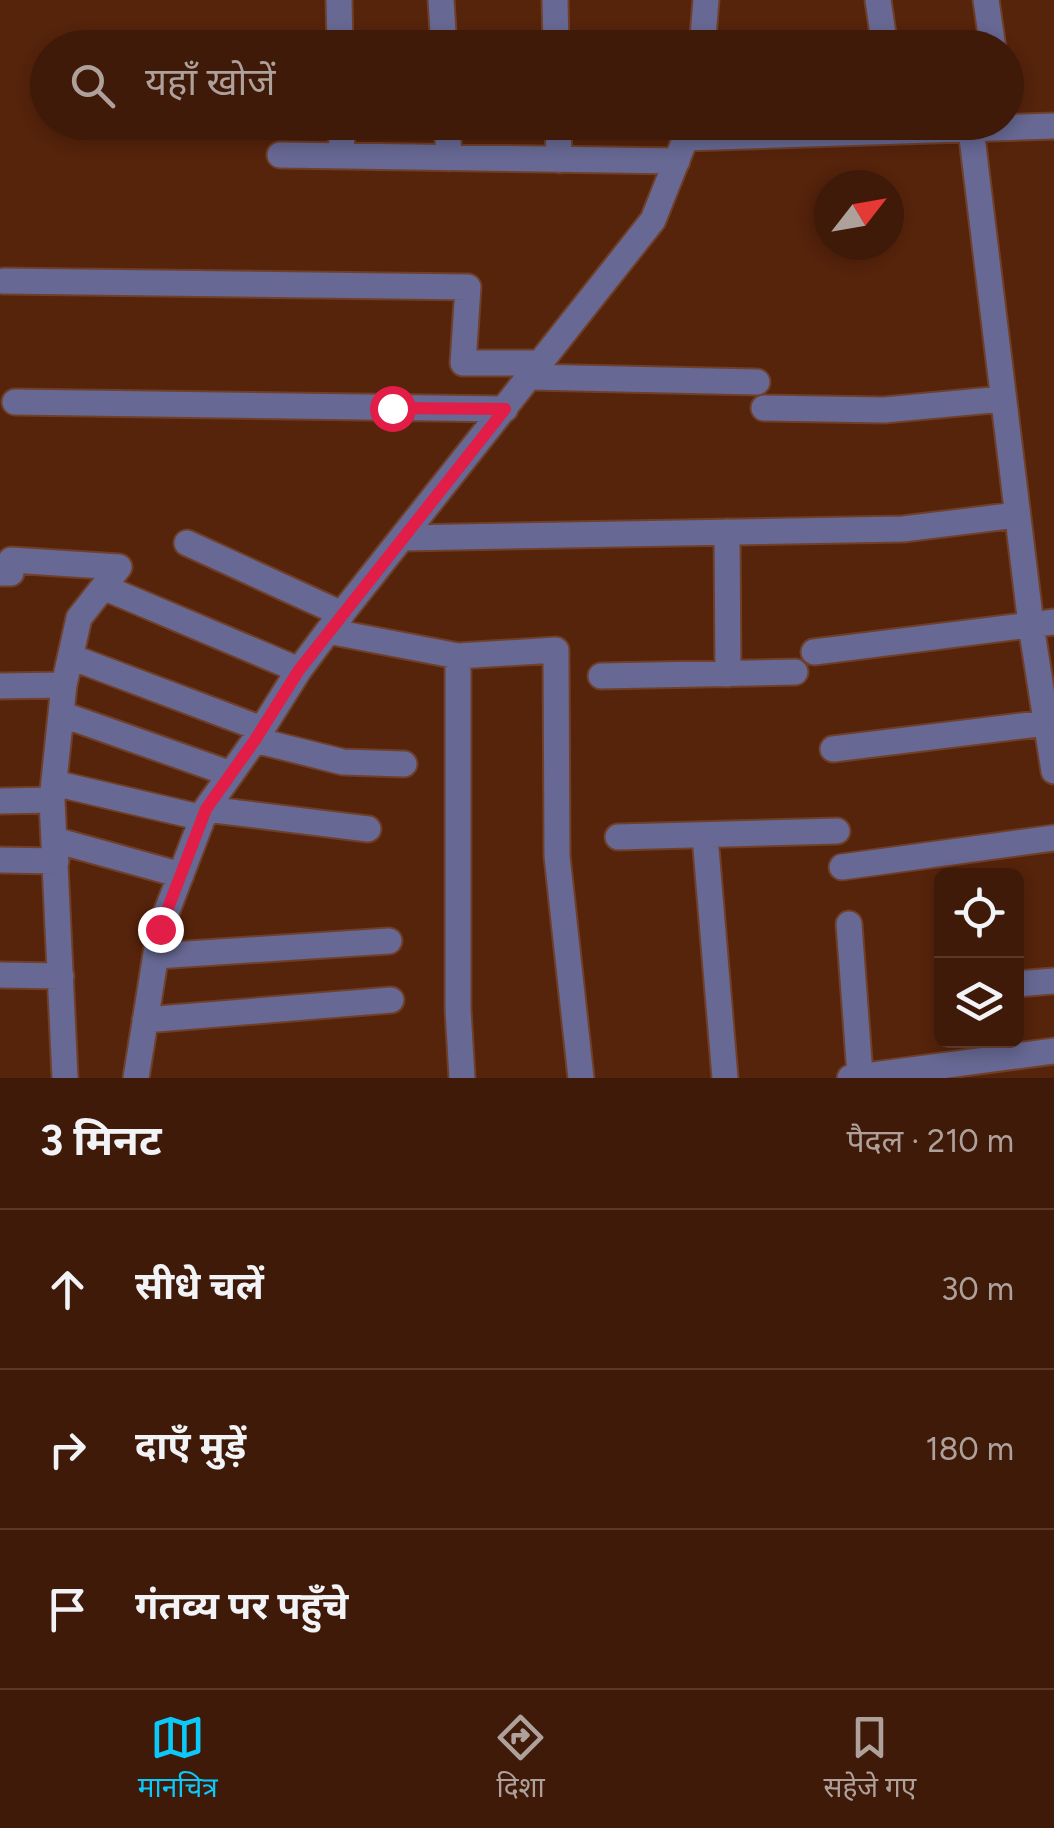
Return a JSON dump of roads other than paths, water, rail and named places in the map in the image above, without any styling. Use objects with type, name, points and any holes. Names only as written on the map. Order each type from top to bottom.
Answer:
[{"type":"street","points":[[339,0],[340,30]]},
{"type":"street","points":[[442,0],[443,30]]},
{"type":"street","points":[[555,0],[556,30]]},
{"type":"street","points":[[704,30],[706,0]]},
{"type":"street","points":[[878,0],[882,30]]},
{"type":"street","points":[[986,0],[990,30]]},
{"type":"street","points":[[1024,125],[1054,126]]},
{"type":"street","points":[[342,140],[342,156]]},
{"type":"street","points":[[448,140],[449,158]]},
{"type":"street","points":[[558,140],[559,160]]},
{"type":"street","points":[[972,140],[1018,515],[1042,623],[1046,722],[1054,772]]},
{"type":"street","points":[[280,156],[559,160],[684,141]]},
{"type":"street","points":[[136,1078],[160,929],[205,813],[299,670],[653,220],[684,141]]},
{"type":"street","points":[[4,281],[468,286],[463,364],[884,410],[1003,399]]},
{"type":"street","points":[[15,402],[505,409]]},
{"type":"street","points":[[404,538],[903,529],[1018,515]]},
{"type":"street","points":[[726,532],[728,674]]},
{"type":"street","points":[[186,544],[336,622],[458,656],[556,650],[557,856],[582,1078]]},
{"type":"street","points":[[0,573],[11,573],[11,560],[118,567],[79,618],[64,685],[53,792],[65,1078]]},
{"type":"street","points":[[103,587],[299,670]]},
{"type":"street","points":[[814,652],[1042,623]]},
{"type":"street","points":[[70,656],[259,734],[343,762],[404,764]]},
{"type":"street","points":[[458,656],[458,1009],[462,1078]]},
{"type":"street","points":[[601,676],[795,672]]},
{"type":"street","points":[[0,686],[64,685]]},
{"type":"street","points":[[61,714],[231,774]]},
{"type":"street","points":[[834,749],[1046,722]]},
{"type":"street","points":[[0,801],[53,792],[205,813],[368,829]]},
{"type":"street","points":[[618,836],[838,831]]},
{"type":"street","points":[[705,836],[725,1078]]},
{"type":"street","points":[[842,867],[1054,838]]},
{"type":"street","points":[[0,860],[55,850],[181,876]]},
{"type":"street","points":[[849,924],[867,1076],[966,1070],[1054,1050]]},
{"type":"street","points":[[156,956],[389,941]]},
{"type":"street","points":[[0,975],[60,976]]},
{"type":"street","points":[[1024,983],[1054,981]]},
{"type":"street","points":[[146,1020],[392,1000]]}]
